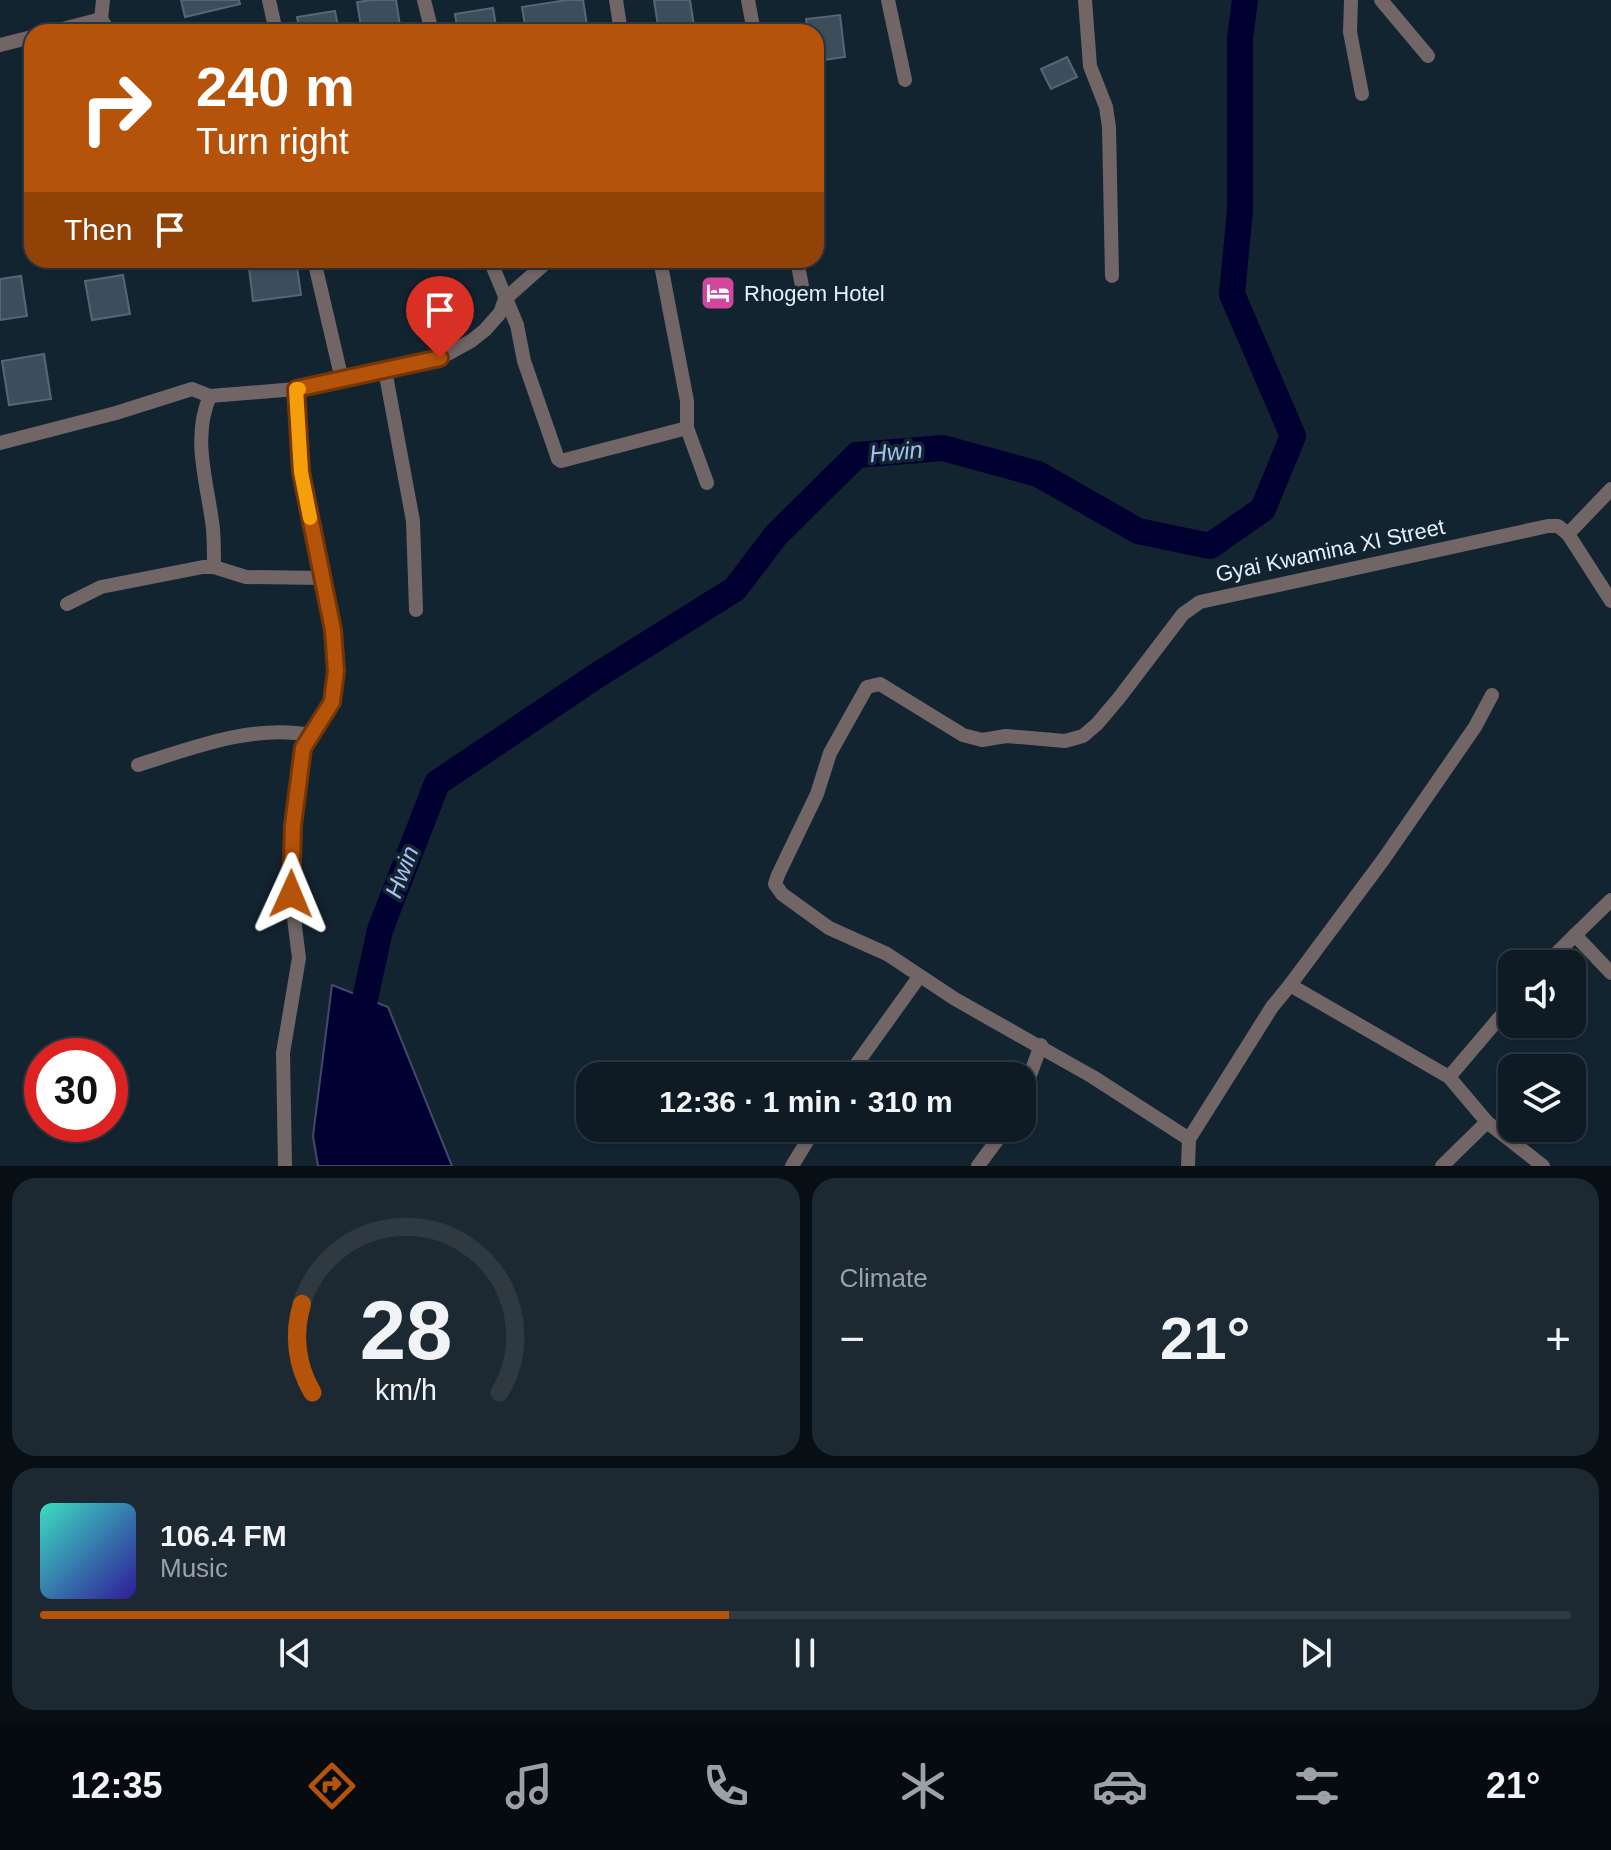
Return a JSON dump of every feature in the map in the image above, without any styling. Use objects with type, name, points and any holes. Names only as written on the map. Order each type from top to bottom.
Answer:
[{"type":"street","points":[[103,0],[105,24]]},
{"type":"street","points":[[269,0],[274,24]]},
{"type":"street","points":[[424,0],[430,24]]},
{"type":"street","points":[[616,0],[620,24]]},
{"type":"street","points":[[748,0],[752,24]]},
{"type":"street","points":[[888,0],[905,80]]},
{"type":"street","points":[[1085,0],[1090,66],[1106,107],[1109,127],[1112,276]]},
{"type":"street","points":[[1351,0],[1350,32],[1362,94]]},
{"type":"street","points":[[1381,0],[1428,56]]},
{"type":"street","points":[[0,45],[24,39]]},
{"type":"street","points":[[316,268],[342,380]]},
{"type":"street","points":[[493,268],[517,325],[524,361],[558,459],[561,461],[687,428]]},
{"type":"street","points":[[0,443],[116,413],[192,389],[210,396],[296,389],[440,358],[456,351],[485,330],[500,313],[505,299],[540,268]]},
{"type":"street","points":[[662,268],[687,401],[687,428],[707,483]]},
{"type":"street","points":[[799,268],[804,297]]},
{"type":"street","points":[[385,370],[413,521],[416,610]]},
{"type":"street","points":[[285,1166],[283,1053],[299,958],[291,894],[293,825],[303,748],[327,711],[336,687],[333,630],[301,472],[296,389]]},
{"type":"street","points":[[210,396],[200,434],[213,530],[214,567]]},
{"type":"street","points":[[1611,489],[1568,534],[1611,601]]},
{"type":"street","name":"Gyai Kwamina XI Street","points":[[919,977],[887,954],[829,928],[782,894],[775,884],[817,794],[830,753],[867,687],[880,684],[963,735],[982,740],[1006,736],[1065,741],[1083,736],[1097,724],[1183,614],[1200,602],[1548,526],[1558,526],[1568,534]]},
{"type":"street","points":[[67,604],[88,592],[113,584],[214,567],[246,577],[322,578]]},
{"type":"street","points":[[1188,1166],[1189,1139],[1272,1007],[1383,860],[1475,727],[1492,695]]},
{"type":"street","points":[[138,765],[212,742],[274,732],[310,735]]},
{"type":"street","points":[[1560,950],[1611,900]]},
{"type":"street","points":[[1575,935],[1611,973]]},
{"type":"street","points":[[858,1062],[919,977],[1041,1045],[1189,1139]]},
{"type":"street","points":[[1290,985],[1449,1077],[1487,1122],[1543,1166]]},
{"type":"street","points":[[1449,1077],[1498,1019]]},
{"type":"street","points":[[1035,1062],[1041,1045]]},
{"type":"street","points":[[1442,1166],[1487,1122]]},
{"type":"street","points":[[792,1166],[807,1142]]},
{"type":"street","points":[[978,1166],[996,1142]]},
{"type":"shaded area","points":[[332,985],[388,1007],[452,1166],[318,1166],[313,1136]]},
{"type":"building","points":[[181,0],[239,0],[240,4],[185,17]]},
{"type":"building","points":[[396,0],[400,24],[361,24],[357,2]]},
{"type":"building","points":[[583,0],[587,24],[525,24],[522,7]]},
{"type":"building","points":[[654,0],[690,0],[694,24],[658,24]]},
{"type":"building","points":[[493,8],[496,24],[457,24],[455,14]]},
{"type":"building","points":[[335,11],[337,24],[298,24],[297,17]]},
{"type":"building","points":[[840,15],[845,57],[824,60],[824,24],[807,24],[806,19]]},
{"type":"building","points":[[1067,57],[1077,77],[1051,89],[1041,69]]},
{"type":"building","points":[[249,268],[297,268],[301,295],[253,301]]},
{"type":"building","points":[[123,275],[130,314],[92,320],[85,281]]},
{"type":"building","points":[[21,276],[27,316],[0,320],[0,279]]},
{"type":"building","points":[[44,354],[51,399],[9,405],[2,361]]},
{"type":"waterway","name":"Hwin","points":[[358,1031],[380,930],[437,783],[596,676],[735,589],[776,535],[857,455],[943,448],[1038,474],[1138,531],[1210,546],[1263,509],[1293,436],[1232,294],[1240,210],[1240,38],[1245,0]]},
{"type":"slow traffic","points":[[299,389],[296,389],[301,472],[310,518]]},
{"type":"place","name":"Rhogem Hotel","points":[[718,293]]},
{"type":"route","points":[[291,894],[293,825],[303,748],[332,702],[336,687],[333,630],[301,472],[296,389],[440,358]]}]
